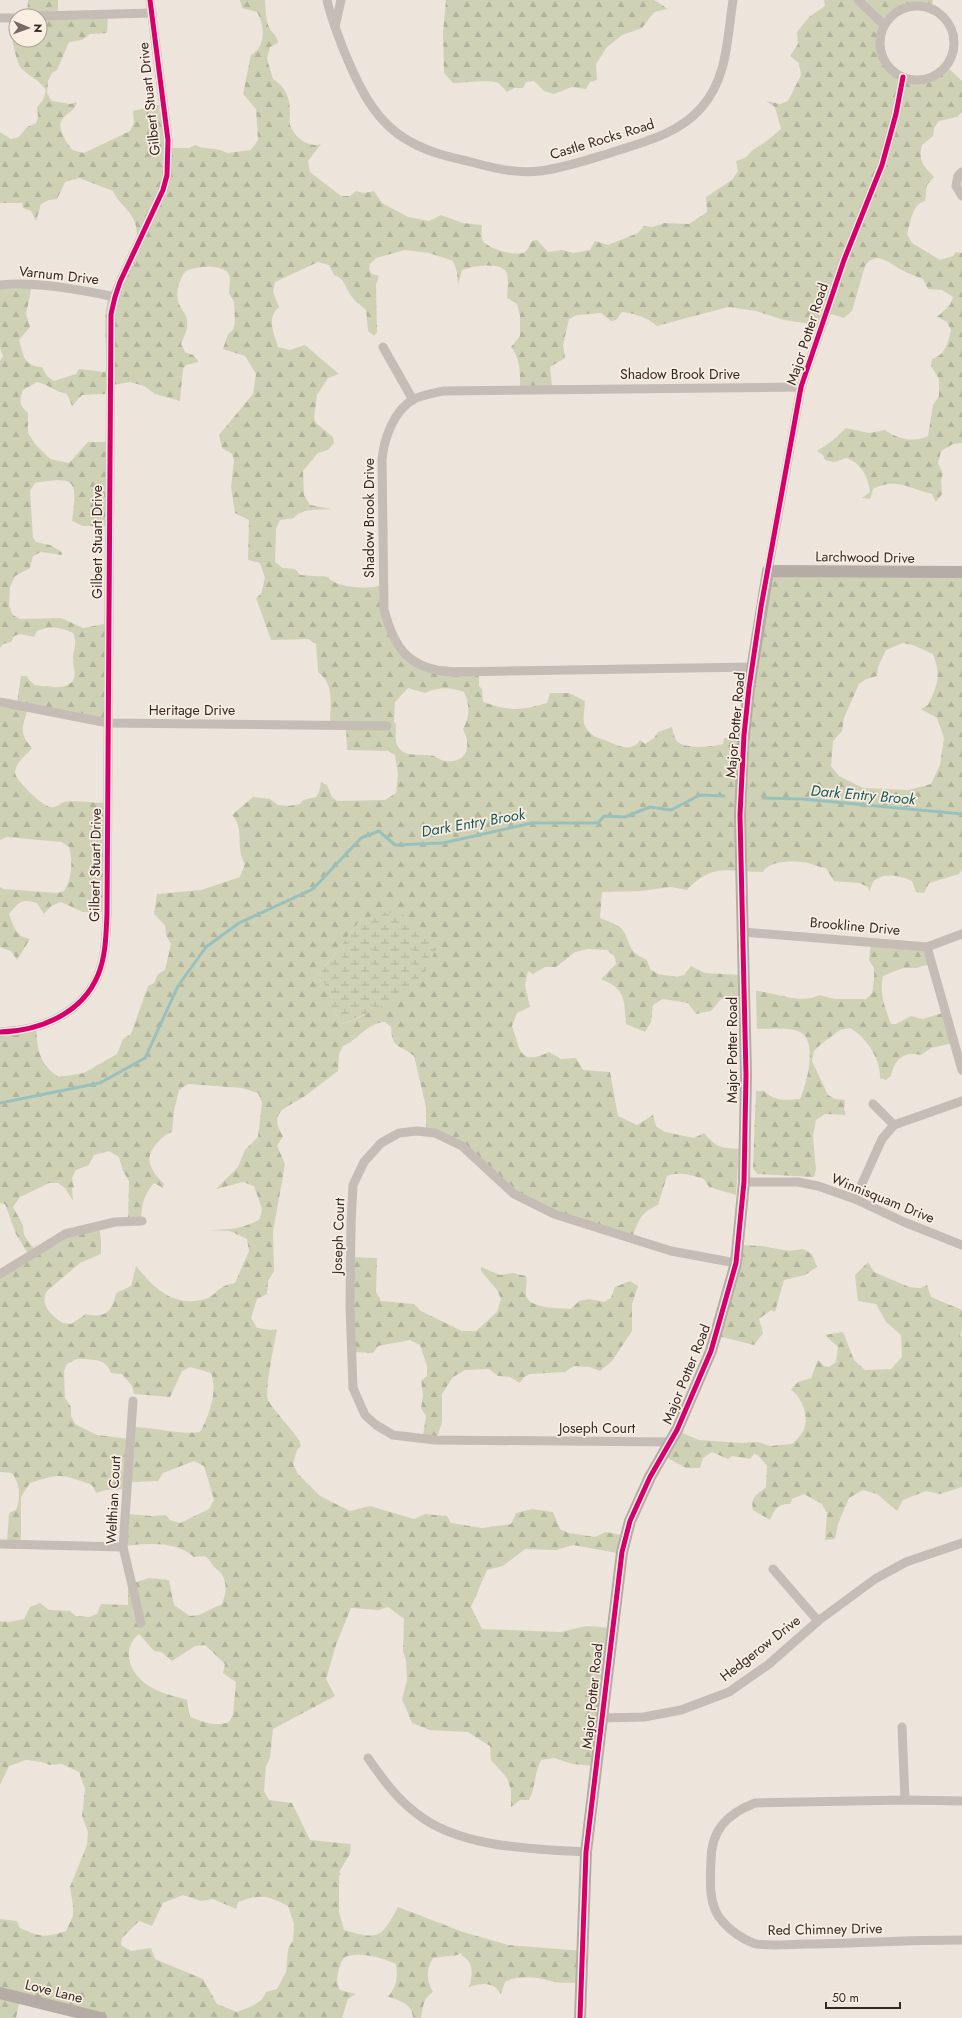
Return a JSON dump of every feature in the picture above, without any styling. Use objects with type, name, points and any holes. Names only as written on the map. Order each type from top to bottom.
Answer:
[{"type":"street","name":"Gilbert Stuart Drive","points":[[0,1032],[29,1029],[59,1017],[82,999],[98,975],[102,962],[106,932],[110,326],[114,297],[163,190],[167,175],[168,140],[150,0]]},
{"type":"street","name":"Castle Rocks Road","points":[[327,0],[335,28],[352,70],[369,103],[398,134],[417,145],[437,153],[494,168],[538,171],[571,165],[666,135],[690,119],[709,96],[722,69],[729,39],[733,0]]},
{"type":"street","points":[[335,28],[341,0]]},
{"type":"street","points":[[858,0],[884,25]]},
{"type":"street","points":[[915,6],[932,9],[947,21],[958,49],[946,66],[935,75],[922,80],[903,78],[890,68],[882,55],[880,45],[881,34],[884,25],[890,17],[906,8],[915,6]]},
{"type":"street","points":[[48,16],[152,13]]},
{"type":"street","name":"Major Potter Road","points":[[580,2018],[586,1852],[611,1630],[626,1536],[630,1521],[649,1479],[671,1442],[711,1351],[736,1263],[744,1182],[746,1075],[740,815],[744,735],[752,667],[801,387],[844,260],[882,165],[896,114],[903,78]]},
{"type":"street","points":[[962,172],[958,176],[956,186],[962,196]]},
{"type":"street","name":"Varnum Drive","points":[[0,285],[12,284],[82,290],[114,297]]},
{"type":"street","points":[[383,347],[414,400]]},
{"type":"street","name":"Shadow Brook Drive","points":[[752,667],[453,672],[432,669],[413,662],[402,652],[388,623],[384,609],[383,445],[390,426],[400,412],[414,400],[444,391],[801,387]]},
{"type":"street","name":"Larchwood Drive","points":[[768,571],[962,572]]},
{"type":"street","name":"Heritage Drive","points":[[0,702],[108,724],[387,726]]},
{"type":"street","name":"Brookline Drive","points":[[743,932],[927,947],[962,934]]},
{"type":"street","points":[[927,947],[962,1070]]},
{"type":"street","points":[[854,1199],[882,1139],[894,1124],[962,1101]]},
{"type":"street","points":[[873,1104],[894,1124]]},
{"type":"street","name":"Joseph Court","points":[[671,1442],[435,1440],[393,1435],[376,1425],[365,1414],[353,1388],[350,1292],[353,1185],[364,1162],[381,1144],[399,1133],[417,1130],[435,1133],[462,1146],[514,1194],[554,1214],[671,1251],[736,1263]]},
{"type":"street","name":"Winnisquam Drive","points":[[744,1182],[798,1182],[818,1186],[854,1199],[904,1222],[962,1245]]},
{"type":"street","points":[[0,1274],[65,1234],[116,1222],[142,1221]]},
{"type":"street","name":"Welthian Court","points":[[133,1402],[123,1547],[141,1623]]},
{"type":"street","name":"Hedgerow Drive","points":[[602,1718],[644,1717],[681,1710],[729,1692],[768,1664],[818,1621],[875,1580],[906,1562],[962,1543]]},
{"type":"street","points":[[0,1544],[123,1547]]},
{"type":"street","name":"Hedgerow Drive","points":[[773,1569],[818,1621]]},
{"type":"street","points":[[902,1726],[905,1800]]},
{"type":"street","points":[[368,1758],[390,1789],[416,1814],[444,1829],[489,1844],[586,1852]]},
{"type":"street","name":"Red Chimney Drive","points":[[962,1801],[905,1800],[755,1804],[737,1810],[723,1823],[711,1849],[710,1887],[714,1906],[722,1921],[736,1933],[753,1943],[806,1944],[962,1940]]},
{"type":"street","name":"Love Lane","points":[[0,1993],[67,2014],[101,2018]]},
{"type":"green space","points":[[28,0],[58,0],[58,14],[108,14],[107,33],[90,34],[82,40],[69,42],[57,70],[52,73],[48,81],[47,93],[52,101],[70,104],[77,102],[73,109],[63,118],[60,126],[65,139],[72,150],[84,153],[130,131],[134,123],[133,111],[158,105],[167,148],[189,148],[195,145],[227,153],[251,150],[258,140],[256,109],[243,94],[251,55],[256,51],[262,41],[263,29],[257,12],[242,8],[240,0],[265,0],[267,22],[278,40],[278,43],[270,47],[267,59],[273,79],[284,89],[288,98],[290,108],[290,125],[295,134],[302,141],[311,145],[321,144],[308,161],[310,172],[341,196],[350,196],[356,191],[364,193],[374,191],[382,203],[408,217],[429,221],[441,215],[463,223],[482,225],[482,238],[486,244],[496,249],[515,254],[525,252],[532,241],[537,240],[548,252],[562,250],[574,253],[590,250],[595,241],[608,245],[638,233],[644,226],[653,227],[664,223],[689,224],[707,212],[706,197],[732,180],[738,171],[736,161],[746,157],[781,129],[775,107],[766,101],[780,104],[788,101],[801,75],[799,63],[790,56],[798,44],[797,32],[809,17],[825,6],[824,0],[933,0],[932,6],[904,7],[895,9],[888,13],[883,19],[880,27],[877,45],[879,53],[882,61],[888,69],[903,81],[934,77],[948,68],[962,81],[962,112],[957,117],[939,121],[934,128],[933,136],[922,145],[922,162],[934,177],[927,185],[925,201],[917,206],[915,210],[907,234],[912,243],[940,260],[953,256],[956,252],[962,253],[962,443],[953,444],[941,451],[938,463],[943,474],[941,480],[942,494],[936,502],[932,494],[896,484],[889,484],[873,489],[870,499],[862,498],[870,492],[868,481],[860,467],[856,463],[846,458],[835,462],[825,460],[823,455],[817,451],[832,441],[846,428],[869,433],[885,430],[900,438],[912,440],[928,436],[933,405],[939,396],[939,379],[931,366],[932,359],[937,357],[946,348],[951,330],[947,322],[937,317],[950,305],[953,297],[942,290],[928,289],[923,279],[883,259],[874,259],[869,261],[865,266],[852,311],[844,318],[822,311],[816,328],[805,323],[784,320],[756,311],[728,307],[657,326],[641,316],[622,312],[616,320],[611,321],[601,313],[577,315],[569,319],[563,345],[565,358],[550,367],[552,387],[520,387],[520,371],[518,361],[511,347],[520,336],[520,316],[517,304],[507,298],[507,273],[505,270],[496,266],[490,265],[471,267],[462,270],[458,285],[457,272],[453,261],[429,253],[405,250],[376,258],[370,264],[369,269],[372,274],[379,276],[376,285],[377,332],[374,336],[368,331],[366,310],[353,298],[342,280],[334,275],[329,265],[318,262],[275,282],[273,292],[279,307],[275,311],[272,321],[273,331],[278,347],[290,350],[305,345],[339,374],[328,378],[317,395],[314,418],[316,423],[333,437],[334,443],[328,450],[318,453],[303,471],[304,495],[310,505],[331,509],[306,511],[294,518],[280,520],[276,528],[275,562],[283,568],[295,569],[300,575],[328,577],[332,581],[353,587],[381,586],[383,622],[395,645],[415,659],[431,666],[479,668],[479,686],[482,689],[483,702],[501,707],[522,709],[547,703],[550,693],[569,693],[585,701],[584,723],[592,735],[620,746],[633,746],[640,740],[645,744],[654,738],[658,732],[672,727],[676,740],[685,745],[706,747],[723,744],[724,738],[744,738],[768,575],[962,572],[962,869],[959,874],[929,883],[924,893],[916,892],[912,881],[908,879],[888,875],[874,881],[869,892],[868,887],[859,883],[834,881],[826,868],[804,862],[786,862],[770,866],[763,872],[722,870],[714,872],[705,875],[696,881],[687,890],[671,887],[641,891],[602,892],[600,918],[620,927],[634,952],[647,960],[650,969],[658,974],[677,977],[684,975],[691,966],[705,973],[740,975],[740,999],[721,999],[711,1011],[696,1014],[688,1003],[663,999],[653,1005],[651,1022],[645,1032],[626,1024],[624,1001],[622,996],[615,987],[601,979],[616,964],[615,957],[607,950],[588,949],[575,952],[556,967],[545,967],[533,974],[528,971],[525,985],[530,1007],[517,1013],[512,1026],[523,1054],[526,1057],[532,1057],[549,1052],[561,1059],[576,1058],[583,1070],[610,1072],[618,1116],[637,1125],[653,1115],[656,1126],[665,1132],[694,1138],[704,1133],[719,1146],[739,1149],[736,1195],[709,1187],[704,1179],[695,1176],[676,1174],[667,1176],[658,1205],[644,1214],[636,1226],[632,1238],[519,1197],[466,1148],[426,1131],[426,1107],[414,1056],[395,1043],[393,1040],[391,1027],[385,1022],[373,1025],[343,1046],[339,1054],[338,1071],[305,1096],[282,1110],[277,1120],[278,1127],[283,1136],[277,1146],[285,1164],[273,1232],[274,1271],[268,1281],[267,1294],[257,1299],[251,1318],[257,1328],[271,1330],[277,1329],[267,1395],[270,1404],[299,1440],[301,1446],[297,1450],[293,1464],[298,1474],[320,1496],[350,1511],[370,1506],[414,1519],[425,1514],[447,1516],[451,1523],[482,1528],[511,1524],[516,1513],[532,1509],[553,1512],[560,1529],[569,1533],[595,1537],[606,1532],[626,1536],[623,1554],[573,1545],[556,1550],[525,1549],[503,1566],[487,1570],[471,1607],[482,1629],[561,1632],[586,1626],[613,1628],[595,1766],[573,1764],[554,1758],[541,1760],[529,1800],[520,1800],[511,1807],[511,1790],[507,1778],[491,1760],[490,1746],[468,1732],[430,1730],[412,1723],[402,1699],[407,1680],[406,1661],[403,1651],[404,1619],[388,1607],[378,1610],[351,1608],[336,1645],[326,1679],[335,1696],[273,1729],[270,1758],[266,1766],[264,1791],[269,1800],[292,1803],[310,1840],[351,1844],[350,1854],[339,1872],[341,1874],[339,1876],[339,1912],[344,1930],[372,1936],[377,1934],[387,1926],[398,1907],[463,1932],[508,1945],[583,1951],[582,1983],[558,1982],[533,1978],[516,1978],[505,1982],[501,1994],[491,1985],[482,1984],[469,1987],[472,1969],[469,1961],[462,1956],[461,1953],[458,1955],[433,1958],[428,1971],[428,1979],[433,1992],[425,2000],[421,2018],[413,2018],[411,2009],[405,2003],[388,1997],[396,1981],[396,1964],[377,1957],[355,1955],[344,1958],[338,1973],[337,1983],[340,1990],[356,1994],[348,1999],[342,2018],[105,2018],[20,1999],[16,2018],[0,2018],[0,1919],[17,1921],[20,1928],[43,1936],[66,1931],[73,1916],[70,1887],[87,1845],[88,1832],[82,1816],[85,1789],[79,1772],[62,1764],[50,1765],[42,1762],[26,1760],[9,1766],[0,1785],[0,1621],[9,1622],[24,1619],[30,1607],[40,1603],[49,1610],[70,1611],[76,1616],[89,1617],[97,1614],[101,1604],[128,1605],[128,1585],[149,1578],[169,1580],[174,1605],[190,1616],[199,1615],[222,1604],[226,1588],[225,1581],[221,1573],[204,1556],[194,1557],[179,1548],[161,1544],[125,1546],[127,1514],[152,1516],[166,1515],[170,1520],[180,1523],[209,1509],[214,1500],[204,1466],[194,1461],[163,1473],[158,1481],[130,1482],[128,1489],[106,1490],[96,1493],[92,1485],[61,1476],[55,1476],[30,1483],[21,1497],[21,1539],[20,1541],[7,1541],[9,1513],[16,1510],[19,1500],[19,1491],[17,1482],[12,1473],[0,1472],[0,1274],[28,1254],[16,1234],[5,1204],[0,1203],[0,1028],[36,1025],[38,1048],[43,1061],[52,1072],[59,1077],[84,1073],[117,1054],[123,1039],[131,1034],[148,986],[154,983],[158,974],[165,970],[171,944],[166,935],[165,925],[154,914],[157,894],[201,890],[240,877],[245,864],[242,858],[238,826],[232,815],[253,797],[270,799],[278,805],[288,806],[300,804],[303,800],[316,797],[319,792],[321,782],[327,785],[332,797],[337,801],[385,800],[396,793],[398,774],[395,755],[388,751],[347,750],[346,725],[330,723],[331,702],[329,689],[327,683],[318,672],[316,644],[308,639],[271,640],[256,598],[261,594],[265,578],[260,563],[248,560],[249,520],[235,513],[231,487],[234,460],[232,454],[222,448],[219,435],[253,394],[256,374],[245,356],[223,349],[228,334],[233,330],[235,323],[234,302],[229,293],[230,278],[228,272],[223,269],[213,267],[197,268],[186,271],[181,278],[177,293],[178,302],[187,320],[186,330],[181,344],[185,352],[193,355],[199,362],[186,365],[183,369],[180,401],[155,394],[144,386],[130,382],[107,386],[105,394],[82,395],[72,406],[67,394],[37,382],[23,390],[20,400],[21,405],[28,413],[28,433],[35,444],[50,459],[69,463],[88,442],[106,442],[105,526],[83,526],[72,521],[74,490],[72,484],[67,481],[60,480],[35,483],[30,491],[33,538],[36,542],[50,545],[62,552],[62,555],[41,552],[33,556],[30,568],[15,576],[10,587],[9,606],[13,615],[20,619],[61,618],[83,628],[104,624],[105,627],[105,719],[28,708],[23,725],[23,733],[32,748],[15,769],[15,773],[20,782],[30,793],[47,806],[55,807],[67,801],[105,803],[102,912],[83,912],[61,902],[51,906],[44,914],[37,903],[27,901],[21,902],[9,914],[18,933],[25,938],[30,939],[17,960],[11,951],[0,947],[0,887],[4,889],[57,893],[64,891],[69,881],[71,858],[69,847],[61,842],[7,837],[0,840],[0,701],[17,703],[21,676],[26,676],[34,685],[62,687],[71,682],[75,676],[73,656],[75,644],[73,633],[64,629],[50,627],[37,631],[34,637],[20,634],[14,636],[11,642],[3,644],[0,648],[0,361],[3,356],[0,348],[0,285],[32,286],[26,314],[30,327],[19,340],[23,355],[31,365],[42,367],[47,376],[54,381],[76,374],[79,369],[105,372],[105,317],[107,303],[133,248],[137,235],[136,227],[131,215],[113,191],[79,178],[65,182],[57,199],[49,200],[41,204],[36,221],[31,211],[23,208],[22,203],[0,203],[0,132],[11,139],[19,137],[27,127],[36,123],[38,117],[37,107],[43,100],[46,90],[38,81],[20,67],[14,48],[48,48],[48,8],[28,8]],"holes":[[[903,643],[913,645],[933,654],[938,674],[936,685],[928,705],[921,709],[937,718],[944,738],[940,765],[931,784],[908,790],[863,788],[839,776],[831,766],[833,741],[842,731],[844,718],[859,684],[866,679],[877,676],[878,667],[886,650]],[[408,688],[425,693],[444,688],[464,692],[467,701],[468,715],[463,729],[467,742],[466,752],[463,757],[458,760],[443,761],[430,755],[415,755],[402,751],[396,743],[396,724],[394,722],[395,702]],[[404,915],[419,933],[425,973],[386,1003],[354,1020],[342,1024],[336,1014],[329,989],[317,977],[361,919]],[[188,1084],[242,1088],[258,1093],[262,1102],[258,1137],[245,1150],[238,1167],[216,1189],[243,1182],[254,1186],[262,1209],[260,1219],[247,1225],[235,1228],[207,1230],[230,1231],[247,1239],[249,1251],[235,1283],[223,1287],[208,1298],[196,1301],[186,1301],[176,1299],[159,1290],[136,1266],[131,1286],[116,1293],[113,1305],[107,1312],[98,1315],[86,1314],[71,1324],[63,1323],[48,1310],[45,1296],[47,1291],[80,1263],[101,1254],[99,1227],[62,1236],[36,1252],[24,1235],[23,1225],[13,1207],[20,1197],[49,1183],[58,1183],[65,1188],[73,1201],[72,1188],[74,1188],[72,1178],[76,1170],[89,1165],[94,1155],[109,1151],[119,1157],[123,1171],[129,1181],[128,1219],[141,1221],[144,1200],[150,1187],[154,1183],[163,1188],[164,1184],[152,1168],[150,1158],[151,1152],[159,1141],[165,1135],[172,1132],[174,1111],[179,1090]],[[77,1359],[97,1360],[105,1364],[111,1373],[122,1374],[132,1386],[134,1394],[170,1397],[182,1371],[190,1367],[211,1373],[214,1388],[212,1403],[200,1432],[174,1432],[132,1427],[130,1439],[97,1435],[75,1424],[71,1416],[71,1407],[65,1398],[64,1371],[67,1364]],[[139,1634],[154,1651],[161,1652],[172,1661],[195,1646],[205,1645],[225,1664],[223,1673],[236,1682],[233,1715],[229,1722],[214,1724],[190,1717],[187,1700],[162,1692],[142,1681],[132,1668],[130,1662],[129,1654],[133,1640]],[[183,1895],[201,1901],[213,1899],[236,1909],[238,1902],[258,1897],[269,1898],[288,1906],[294,1924],[293,1940],[288,1949],[286,1972],[277,1989],[266,1992],[258,2003],[237,2012],[217,2004],[203,1979],[155,1959],[151,1948],[131,1951],[121,1945],[122,1938],[139,1921],[152,1926],[163,1903]]]},
{"type":"green space","points":[[446,0],[654,0],[668,9],[654,12],[642,28],[622,35],[607,47],[596,64],[597,80],[590,82],[586,89],[572,87],[554,94],[544,91],[534,81],[526,82],[523,88],[514,88],[507,92],[495,82],[484,81],[453,83],[444,73],[443,33]]},
{"type":"green space","points":[[387,912],[404,915],[436,949],[425,973],[397,997],[371,1012],[342,1024],[336,1014],[329,989],[317,977],[361,919]]},
{"type":"green space","points":[[871,942],[926,946],[930,964],[916,968],[903,968],[883,976],[882,994],[885,1006],[891,1024],[896,1024],[911,1016],[923,1019],[946,1012],[953,1043],[931,1048],[921,1055],[905,1055],[897,1061],[892,1070],[891,1076],[886,1080],[880,1078],[880,1071],[875,1056],[862,1037],[850,1028],[840,1030],[814,1051],[812,1061],[828,1095],[835,1099],[845,1100],[844,1109],[846,1115],[825,1114],[816,1120],[813,1136],[816,1170],[814,1177],[757,1174],[753,1168],[756,1091],[764,1091],[768,1095],[781,1100],[800,1099],[806,1083],[810,1062],[810,1051],[808,1042],[804,1035],[798,1031],[783,1029],[757,1029],[756,991],[805,999],[819,995],[835,999],[866,999],[872,993],[874,980],[874,968],[869,960]]},
{"type":"green space","points":[[739,1245],[762,1246],[789,1251],[803,1249],[812,1254],[817,1267],[805,1275],[784,1280],[775,1312],[771,1310],[759,1319],[763,1333],[754,1345],[718,1336]]},
{"type":"green space","points":[[353,1257],[377,1258],[376,1292],[381,1301],[414,1304],[421,1311],[462,1331],[476,1331],[497,1312],[501,1299],[497,1290],[481,1271],[481,1267],[500,1275],[513,1273],[526,1276],[526,1295],[528,1300],[538,1305],[553,1308],[571,1309],[579,1301],[589,1299],[604,1302],[611,1298],[615,1287],[630,1281],[638,1286],[632,1304],[632,1331],[612,1361],[600,1371],[590,1367],[574,1366],[565,1372],[530,1374],[524,1377],[520,1383],[510,1377],[498,1376],[489,1369],[465,1370],[453,1377],[442,1394],[442,1422],[437,1438],[423,1436],[426,1416],[421,1408],[423,1395],[421,1381],[427,1376],[427,1366],[420,1345],[410,1340],[378,1346],[373,1353],[353,1352]]},
{"type":"green space","points":[[868,1262],[874,1272],[909,1287],[920,1288],[927,1285],[931,1297],[962,1310],[962,1330],[960,1335],[962,1339],[962,1487],[940,1494],[926,1491],[903,1500],[897,1511],[877,1494],[863,1490],[849,1498],[838,1524],[835,1539],[825,1540],[827,1513],[822,1504],[804,1494],[792,1499],[790,1504],[779,1506],[770,1520],[753,1510],[752,1505],[754,1499],[766,1487],[767,1466],[758,1455],[754,1454],[750,1459],[732,1456],[728,1459],[712,1452],[703,1458],[700,1468],[686,1468],[664,1456],[678,1431],[699,1440],[742,1443],[758,1442],[770,1446],[792,1444],[803,1431],[806,1418],[804,1407],[795,1393],[791,1390],[798,1382],[811,1378],[818,1360],[824,1366],[829,1367],[836,1362],[838,1347],[825,1335],[843,1332],[854,1360],[865,1370],[891,1369],[902,1357],[901,1335],[886,1322],[876,1304],[858,1301],[855,1275]]},
{"type":"waterway","name":"Dark Entry Brook","points":[[0,1103],[100,1083],[145,1058],[178,986],[206,947],[239,923],[313,889],[361,838],[379,831],[395,845],[443,843],[532,823],[598,823],[604,816],[625,817],[650,807],[671,810],[700,795],[724,796]]},
{"type":"waterway","name":"Dark Entry Brook","points":[[763,798],[802,799],[962,814]]},
{"type":"cycle path","points":[[0,1032],[15,1031],[44,1024],[58,1018],[70,1010],[91,989],[101,968],[104,953],[107,914],[111,314],[120,282],[163,190],[167,175],[168,140],[150,0]]},
{"type":"cycle path","points":[[580,2018],[586,1852],[622,1552],[630,1521],[650,1477],[677,1430],[711,1351],[736,1263],[744,1182],[746,1075],[740,815],[744,735],[749,688],[761,607],[801,387],[844,260],[882,165],[896,114],[903,77]]}]
